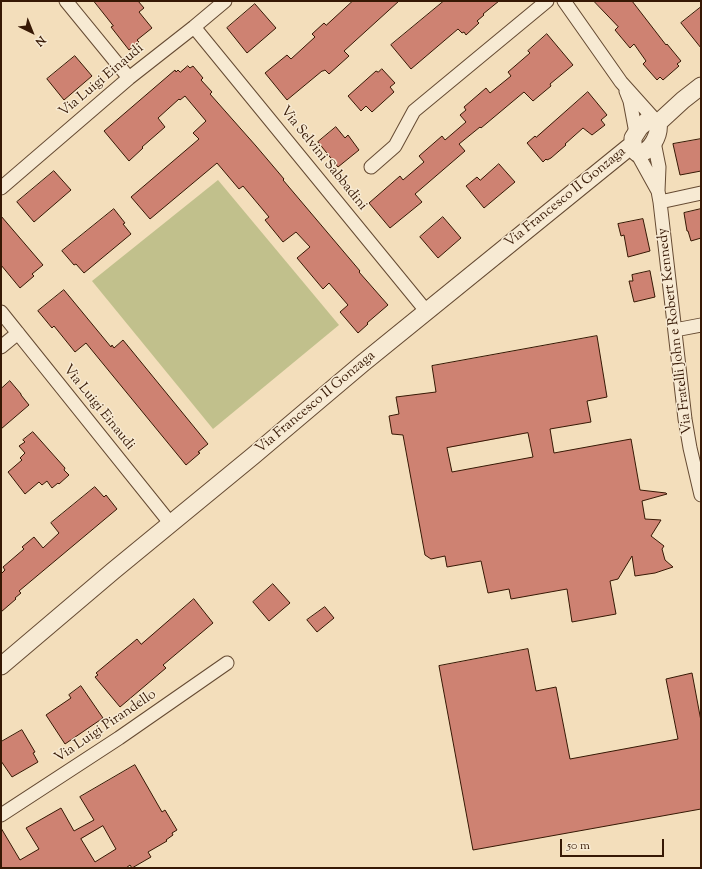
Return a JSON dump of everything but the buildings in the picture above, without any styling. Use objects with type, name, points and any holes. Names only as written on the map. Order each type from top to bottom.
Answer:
[{"type":"street","points":[[66,1],[130,78]]},
{"type":"street","name":"Via Luigi Einaudi","points":[[1,188],[130,78],[225,1]]},
{"type":"street","points":[[371,167],[395,146],[414,111],[547,1]]},
{"type":"street","points":[[564,1],[621,82],[657,122],[659,128],[654,142]]},
{"type":"street","name":"Via Selvini Sabbadini","points":[[194,27],[427,312]]},
{"type":"street","name":"Via Fratelli John e Robert Kennedy","points":[[621,82],[630,101],[635,143],[659,196]]},
{"type":"street","points":[[657,122],[701,86]]},
{"type":"street","name":"Via Francesco II Gonzaga","points":[[1,666],[363,363],[635,143],[648,120],[657,122]]},
{"type":"street","name":"Via Fratelli John e Robert Kennedy","points":[[654,142],[659,167],[659,196],[685,419],[701,495]]},
{"type":"street","name":"Via Francesco II Gonzaga","points":[[635,143],[641,153],[645,152],[654,142]]},
{"type":"street","points":[[659,196],[701,193]]},
{"type":"street","name":"Via Luigi Einaudi","points":[[1,312],[171,524]]},
{"type":"street","points":[[675,330],[701,325]]},
{"type":"street","points":[[1,347],[18,333]]},
{"type":"street","name":"Via Luigi Pirandello","points":[[1,815],[119,738],[226,663]]},
{"type":"shaded area","points":[[218,180],[339,325],[213,429],[92,281]]}]
